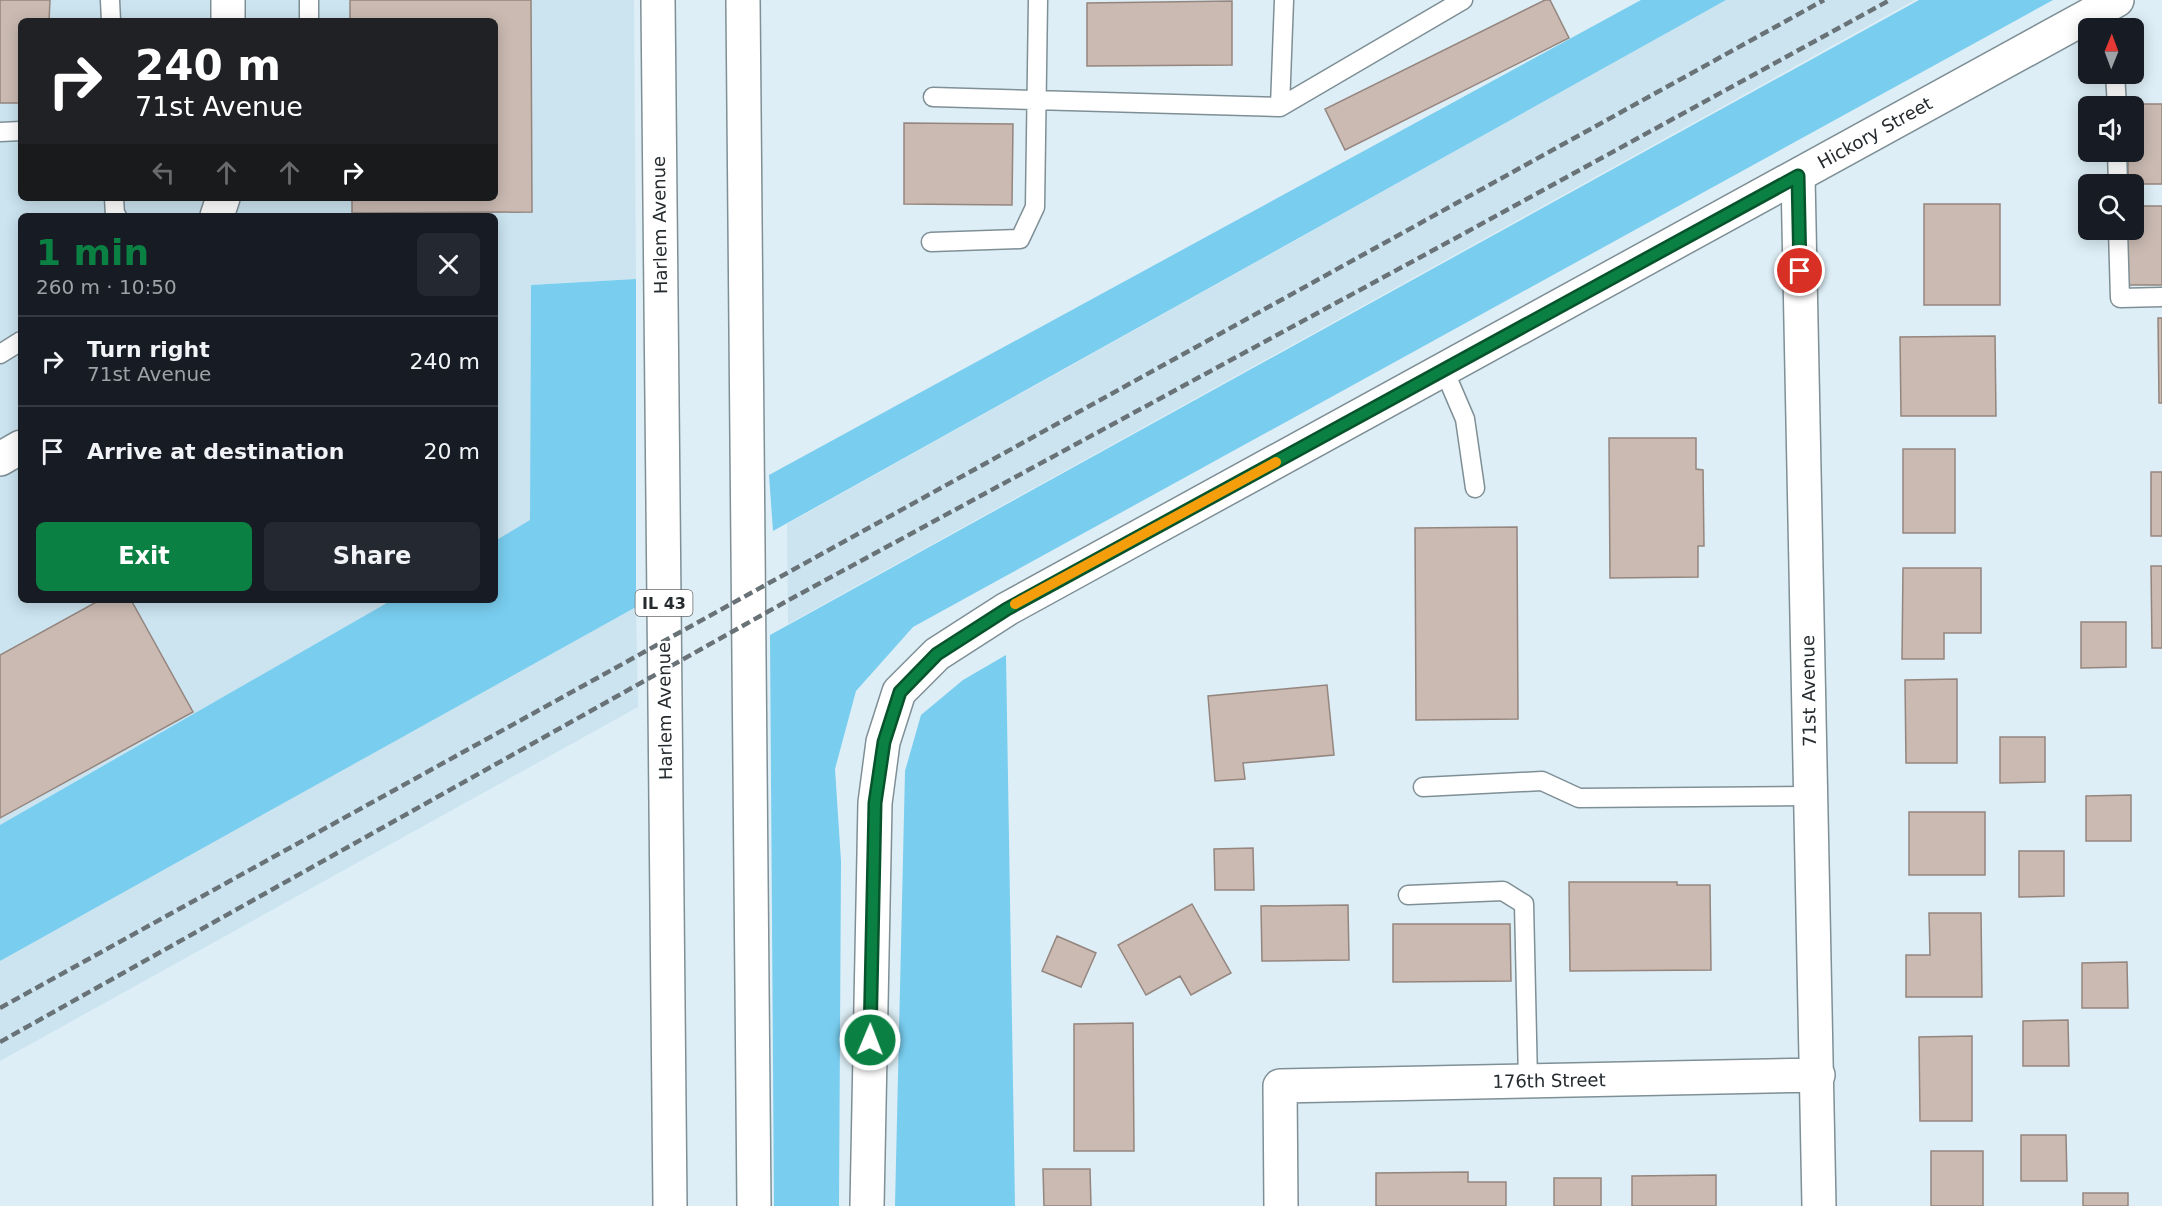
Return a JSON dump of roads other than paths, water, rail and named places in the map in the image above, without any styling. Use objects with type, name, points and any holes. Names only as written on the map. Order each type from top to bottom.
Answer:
[{"type":"street","points":[[228,0],[228,18]]},
{"type":"street","name":"Harlem Avenue","points":[[658,0],[670,1206]]},
{"type":"street","points":[[743,0],[754,1206]]},
{"type":"street","name":"Hickory Street","points":[[867,1206],[875,803],[884,742],[900,692],[937,654],[1007,609],[1798,176],[2106,13]]},
{"type":"street","name":"71st Avenue","points":[[1798,176],[1819,1206]]},
{"type":"street","points":[[0,459],[18,449]]},
{"type":"street","name":"176th Street","points":[[1281,1206],[1280,1086],[1818,1075]]},
{"type":"lane","points":[[110,0],[111,18]]},
{"type":"lane","points":[[309,0],[309,18]]},
{"type":"lane","points":[[931,242],[1020,239],[1035,207],[1038,0]]},
{"type":"lane","points":[[1280,107],[1284,0]]},
{"type":"lane","points":[[933,97],[1280,107],[1463,0]]},
{"type":"lane","points":[[0,132],[18,131]]},
{"type":"lane","points":[[2118,240],[2120,298],[2162,297]]},
{"type":"lane","points":[[0,354],[18,343]]},
{"type":"lane","points":[[1444,370],[1465,419],[1475,488]]},
{"type":"lane","points":[[1423,787],[1542,781],[1579,798],[1812,796]]},
{"type":"lane","points":[[1408,895],[1503,891],[1524,904],[1528,1081]]},
{"type":"railway","points":[[0,1008],[1824,0]]},
{"type":"railway","points":[[0,1042],[787,601],[1890,0]]}]
